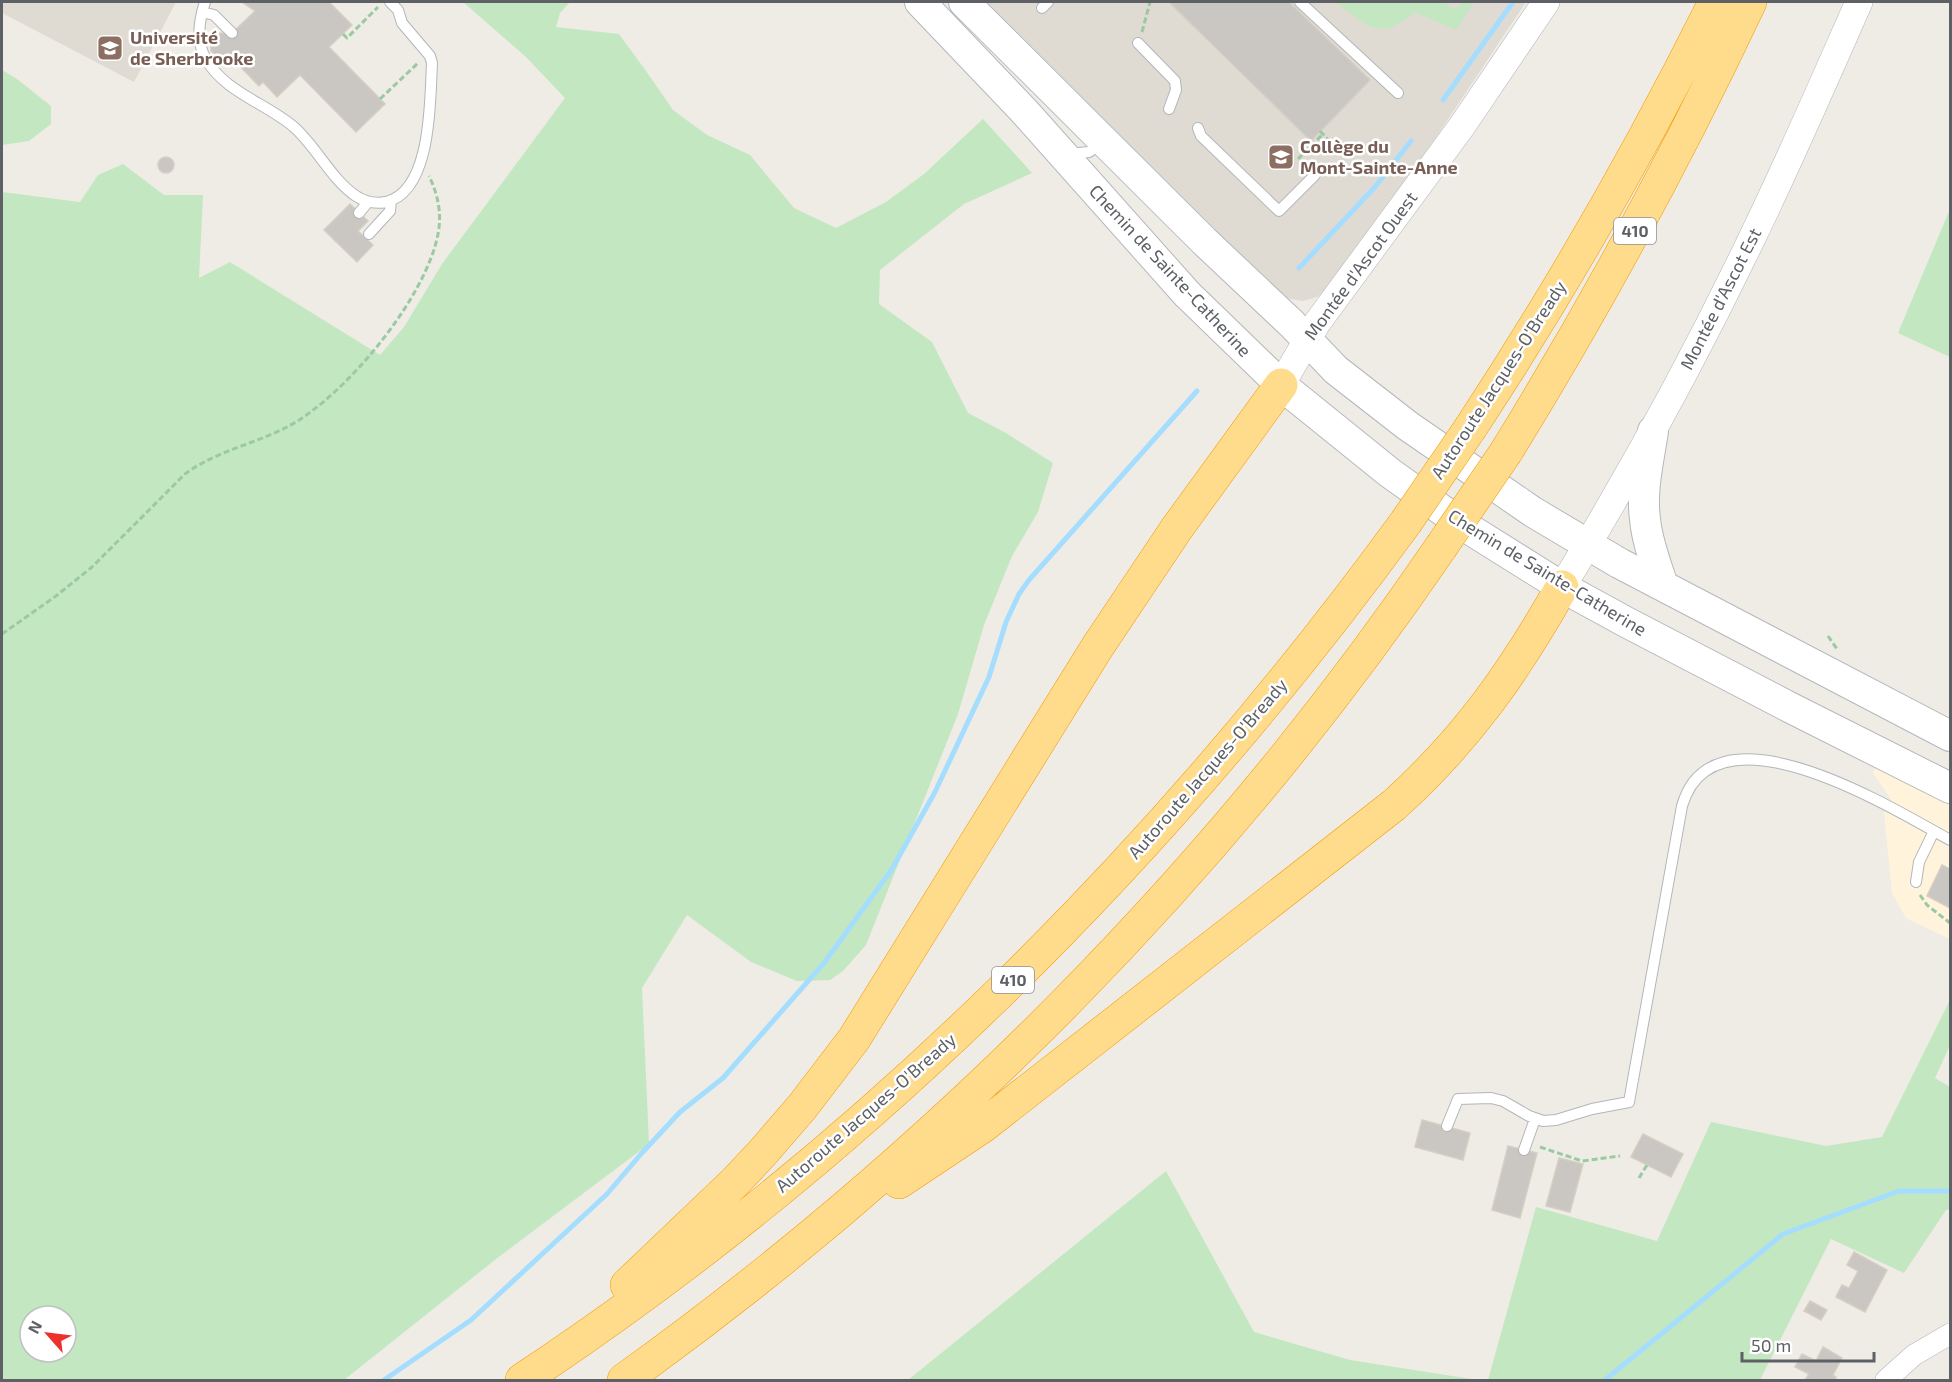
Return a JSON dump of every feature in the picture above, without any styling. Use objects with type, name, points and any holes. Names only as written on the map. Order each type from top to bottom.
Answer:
[{"type":"highway","name":"Autoroute Jacques-O'Bready","points":[[535,1372],[652,1288],[780,1189],[894,1090],[1011,982],[1124,866],[1214,766],[1296,666],[1406,522],[1534,330],[1602,215],[1715,2]]},
{"type":"highway","name":"410","points":[[624,1380],[773,1266],[931,1131],[1041,1026],[1125,939],[1207,848],[1297,740],[1380,633],[1506,452],[1572,344],[1637,228],[1750,2]]},
{"type":"highway","points":[[535,1372],[735,1182],[817,1088],[880,998],[1098,646],[1177,528],[1281,385]]},
{"type":"highway","points":[[773,1266],[983,1126],[1394,805],[1443,758],[1482,712],[1516,663],[1563,587]]},
{"type":"main road","name":"Chemin de Sainte-Catherine","points":[[920,2],[1013,98],[1173,280],[1281,385],[1360,450],[1426,499],[1511,556],[1563,587],[1772,698],[1950,788]]},
{"type":"main road","points":[[964,2],[1336,370],[1408,426],[1486,481],[1588,545],[1950,736]]},
{"type":"main road","points":[[1653,431],[1644,516],[1663,586]]},
{"type":"street","name":"Montée d'Ascot Ouest","points":[[1281,385],[1317,323],[1390,227],[1546,2]]},
{"type":"street","name":"Montée d'Ascot Est","points":[[1563,587],[1653,431],[1752,239],[1859,2]]},
{"type":"street","points":[[1886,1380],[1914,1355],[1950,1334]]},
{"type":"lane","points":[[1300,2],[1398,93]]},
{"type":"lane","points":[[203,7],[200,43],[204,57],[213,69],[232,86],[304,136],[348,190],[368,202],[381,202],[390,200],[407,188],[419,167],[427,140],[432,63],[429,52],[402,23],[398,10],[385,4]]},
{"type":"lane","points":[[203,7],[232,33]]},
{"type":"lane","points":[[1138,43],[1174,81],[1176,90],[1169,109]]},
{"type":"lane","points":[[1198,128],[1201,136],[1279,211],[1315,175]]},
{"type":"lane","points":[[1062,154],[1089,152],[1104,141]]},
{"type":"lane","points":[[369,234],[390,211],[390,200]]},
{"type":"lane","points":[[359,213],[368,202]]},
{"type":"lane","points":[[1446,1126],[1458,1099],[1491,1098],[1503,1101],[1543,1121],[1556,1120],[1629,1102],[1682,806],[1689,786],[1702,772],[1713,765],[1734,760],[1755,760],[1818,774],[1840,782],[1950,840]]},
{"type":"lane","points":[[1916,882],[1919,862],[1934,831]]},
{"type":"lane","points":[[1525,1146],[1535,1119]]},
{"type":"path","points":[[1144,24],[1150,2]]},
{"type":"path","points":[[343,34],[347,38],[385,4]]},
{"type":"path","points":[[380,99],[417,63]]},
{"type":"path","points":[[1298,159],[1321,133],[1340,151]]},
{"type":"path","points":[[2,634],[92,567],[185,474],[204,462],[272,434],[302,418],[339,387],[376,349],[398,319],[417,287],[436,242],[440,215],[437,199],[429,176],[419,167]]},
{"type":"path","points":[[1916,882],[1924,902],[1950,923]]},
{"type":"path","points":[[1525,1146],[1582,1161],[1620,1156]]},
{"type":"path","points":[[1639,1178],[1647,1165]]},
{"type":"shaded area","name":"Université de Sherbrooke","points":[[2,2],[176,2],[134,82],[2,13]]},
{"type":"shaded area","name":"Collège du Mont-Sainte-Anne","points":[[984,2],[1526,2],[1419,163],[1325,291],[1317,297],[1303,301],[1284,298],[1258,274]]},
{"type":"shaded area","points":[[1877,765],[1950,800],[1950,939],[1906,918],[1892,893],[1884,813],[1891,799],[1873,773]]},
{"type":"green space","points":[[463,2],[570,2],[560,13],[556,27],[619,34],[673,110],[707,135],[750,155],[794,208],[836,228],[886,202],[924,174],[983,119],[1032,173],[964,204],[880,270],[879,304],[932,342],[968,413],[1006,433],[1053,463],[1038,512],[1012,556],[984,625],[958,714],[866,945],[843,971],[830,980],[797,981],[751,962],[687,915],[642,988],[649,1144],[496,1259],[344,1380],[2,1380],[2,192],[80,202],[98,175],[123,164],[164,195],[203,195],[199,278],[230,262],[380,355],[404,327],[442,264],[565,98],[525,56]]},
{"type":"green space","points":[[1335,2],[1442,2],[1453,8],[1463,2],[1474,2],[1456,30],[1414,12],[1402,22],[1391,27],[1382,29],[1373,27]]},
{"type":"green space","points":[[2,70],[51,106],[51,124],[29,141],[2,145]]},
{"type":"green space","points":[[1950,209],[1950,357],[1898,333]]},
{"type":"green space","points":[[1950,1000],[1950,1045],[1935,1078],[1950,1087],[1950,1209],[1946,1210],[1904,1273],[1831,1239],[1760,1380],[1488,1380],[1536,1207],[1657,1241],[1711,1122],[1826,1146],[1882,1137]]},
{"type":"green space","points":[[1166,1171],[1254,1332],[1350,1360],[1478,1380],[908,1380]]},
{"type":"building","points":[[242,2],[329,2],[352,25],[329,47],[385,104],[356,132],[300,75],[277,97],[263,82],[259,86],[231,57],[219,59],[211,51],[211,40],[219,33],[231,34],[255,11]]},
{"type":"building","points":[[1169,2],[1289,2],[1370,80],[1311,141]]},
{"type":"building","points":[[166,157],[172,159],[174,165],[172,171],[166,173],[160,171],[158,165],[160,159]]},
{"type":"building","points":[[350,204],[368,221],[358,231],[373,245],[357,262],[324,230]]},
{"type":"building","points":[[1942,865],[1950,869],[1950,908],[1927,896]]},
{"type":"building","points":[[1422,1120],[1470,1133],[1463,1160],[1415,1147]]},
{"type":"building","points":[[1643,1134],[1683,1154],[1671,1177],[1631,1157]]},
{"type":"building","points":[[1508,1146],[1537,1153],[1520,1218],[1492,1210]]},
{"type":"building","points":[[1559,1158],[1583,1164],[1570,1212],[1546,1206]]},
{"type":"building","points":[[1854,1252],[1887,1270],[1865,1312],[1836,1297],[1842,1285],[1849,1288],[1858,1271],[1847,1265]]},
{"type":"building","points":[[1810,1301],[1827,1310],[1821,1320],[1804,1311]]},
{"type":"building","points":[[1823,1347],[1842,1358],[1833,1375],[1836,1377],[1835,1380],[1805,1380],[1809,1374],[1795,1367],[1802,1354],[1816,1361]]},
{"type":"waterway","points":[[1443,100],[1513,2]]},
{"type":"waterway","points":[[1299,268],[1374,188],[1411,141]]},
{"type":"waterway","points":[[384,1380],[471,1320],[607,1194],[680,1112],[723,1078],[824,963],[892,869],[935,792],[989,677],[1006,622],[1019,594],[1197,391]]},
{"type":"waterway","points":[[1605,1380],[1783,1234],[1899,1191],[1950,1191]]},
{"type":"place","name":"Université de Sherbrooke","points":[[110,48]]},
{"type":"place","name":"Collège du Mont-Sainte-Anne","points":[[1281,157]]}]
